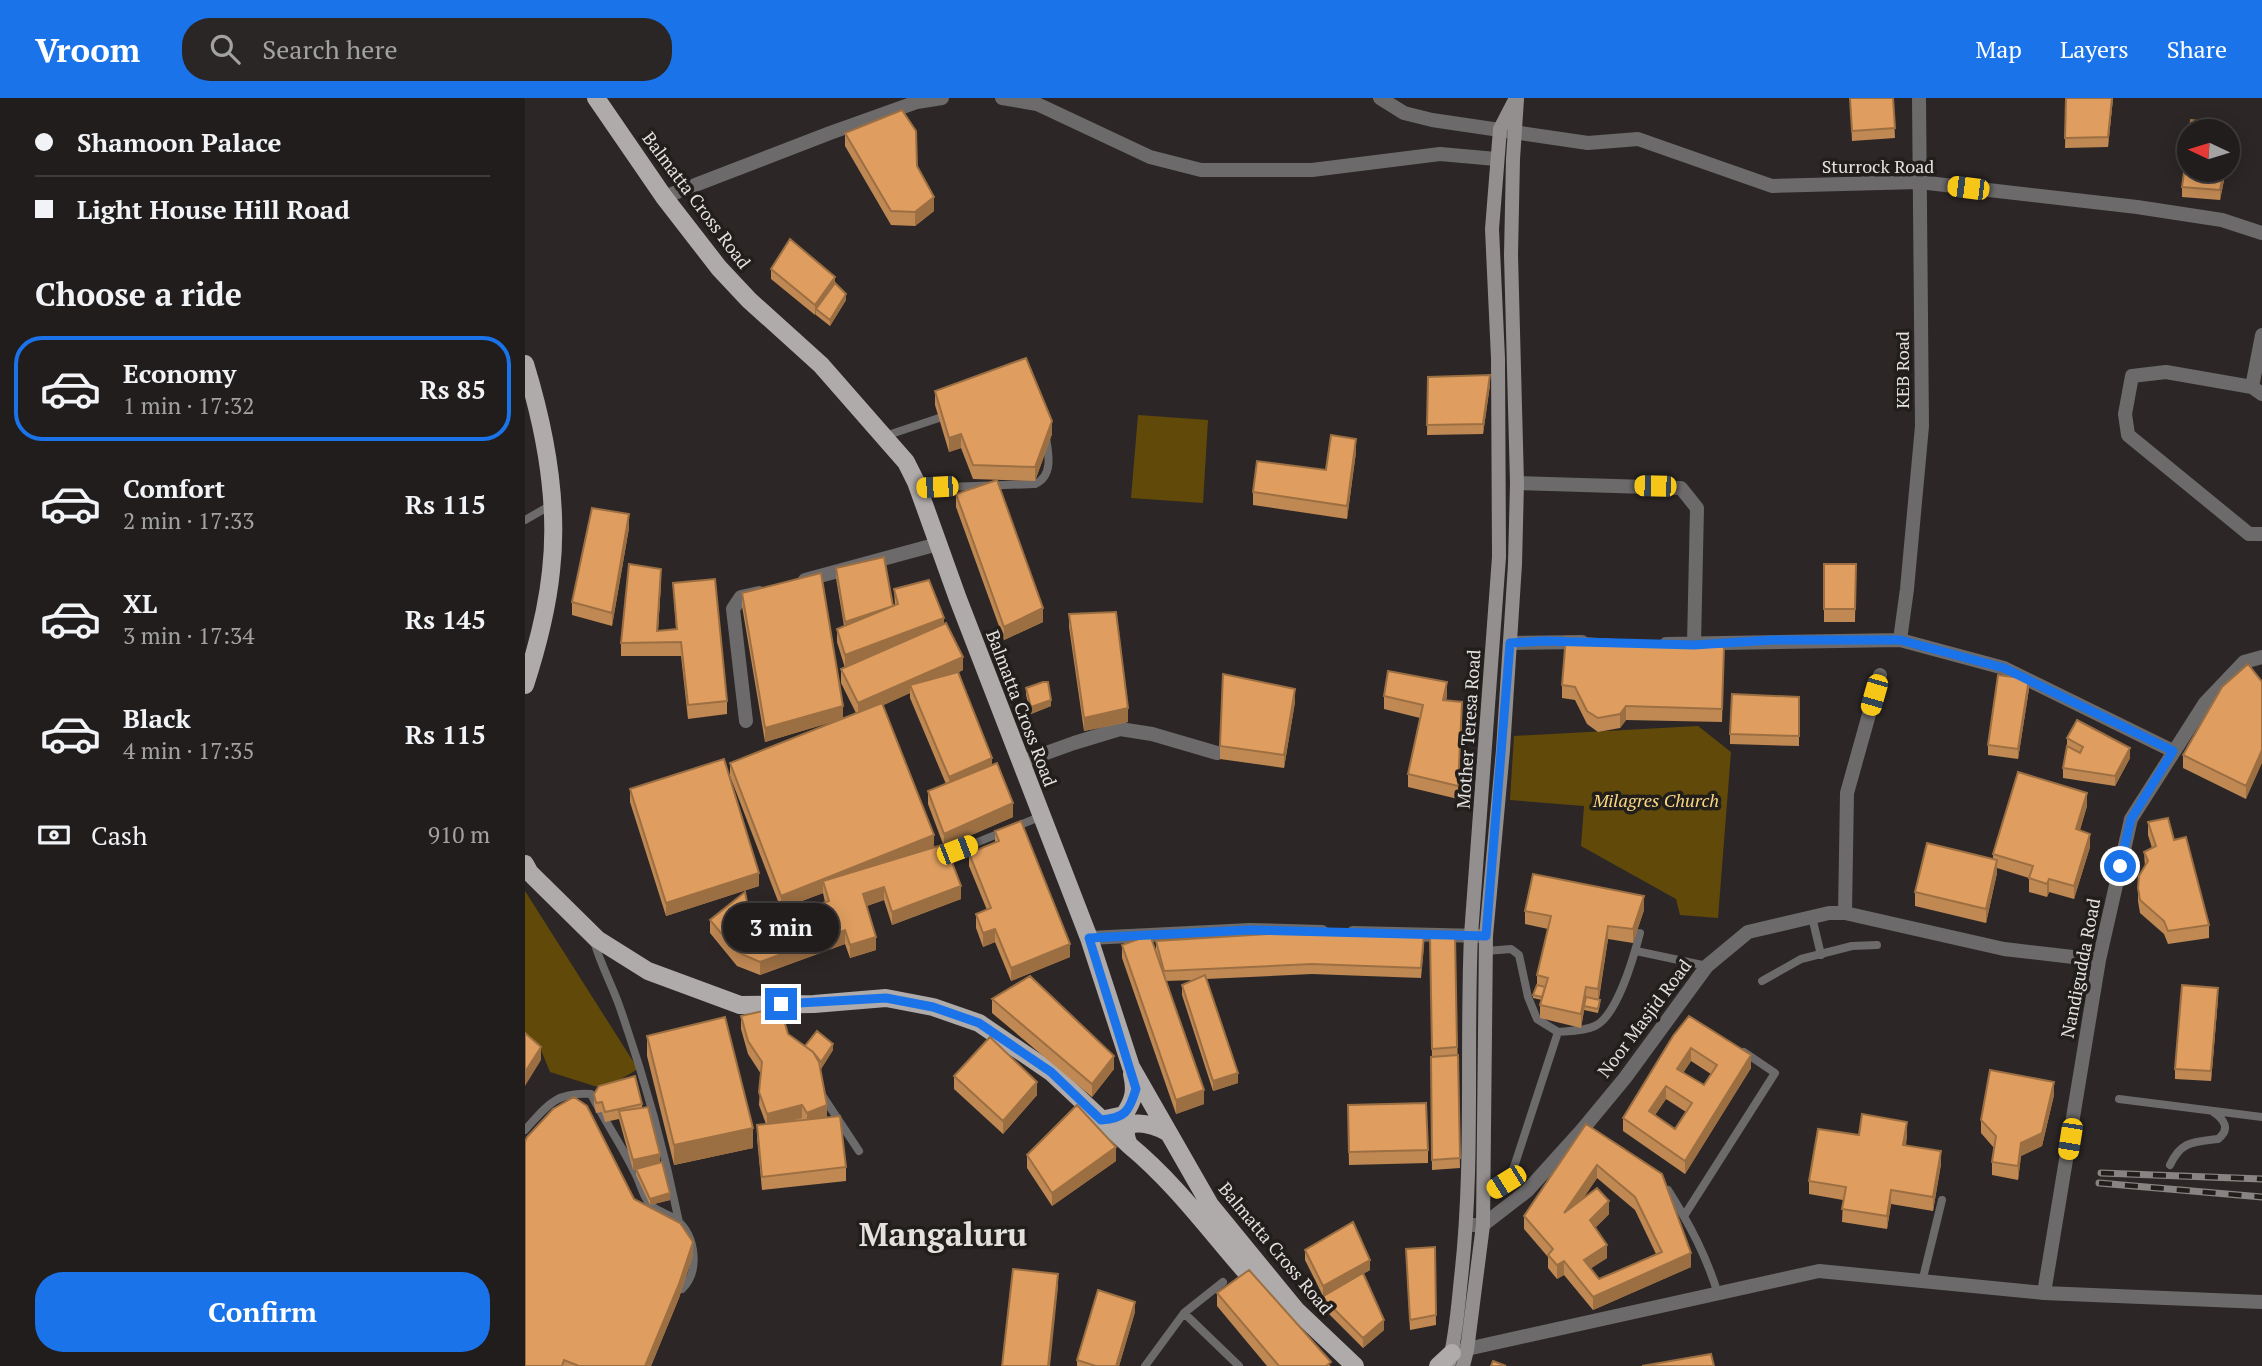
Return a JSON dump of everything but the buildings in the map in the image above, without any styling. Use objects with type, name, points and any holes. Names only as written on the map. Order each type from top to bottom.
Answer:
[{"type":"main road","name":"Balmatta Cross Road","points":[[596,98],[664,197],[719,268],[749,300],[821,365],[906,462],[1089,938],[1131,1067],[1210,1205],[1296,1310],[1355,1366]]},
{"type":"main road","name":"Mother Teresa Road","points":[[1457,1359],[1470,1146],[1471,935],[1499,556],[1498,358],[1492,229],[1500,129],[1517,98]]},
{"type":"main road","points":[[1439,1366],[1457,1359],[1483,1225],[1486,943],[1515,564],[1517,483],[1511,228],[1517,98]]},
{"type":"main road","points":[[1492,229],[1511,228]]},
{"type":"main road","points":[[525,364],[537,405],[553,504],[552,569],[538,642],[525,685]]},
{"type":"main road","points":[[525,864],[530,873],[591,933],[648,971],[740,1006],[782,1011],[886,998],[933,1007],[979,1023],[1051,1072],[1152,1164],[1177,1189],[1229,1254],[1333,1366]]},
{"type":"main road","points":[[1101,1120],[1124,1115],[1132,1104],[1136,1089],[1131,1067]]},
{"type":"main road","points":[[1129,1145],[1126,1132],[1131,1125],[1138,1122],[1167,1132]]},
{"type":"street","points":[[664,197],[917,102],[942,98]]},
{"type":"street","points":[[1002,98],[1037,104],[1150,157],[1201,170],[1312,170],[1440,154],[1496,159]]},
{"type":"street","name":"Sturrock Road","points":[[1380,98],[1404,113],[1432,120],[1588,143],[1638,139],[1772,186],[1919,182],[2222,220],[2262,233]]},
{"type":"street","name":"KEB Road","points":[[1900,640],[1922,426],[1919,98]]},
{"type":"street","points":[[2262,335],[2257,391],[2166,372],[2132,376],[2125,414],[2128,435],[2249,534],[2262,534]]},
{"type":"street","points":[[1517,483],[1681,488],[1697,508],[1694,645]]},
{"type":"street","points":[[793,583],[938,544]]},
{"type":"street","points":[[746,721],[733,609],[741,597],[767,590]]},
{"type":"street","points":[[1653,643],[1694,645],[1772,640],[1900,640],[2004,668],[2173,751]]},
{"type":"street","points":[[1510,643],[1598,642]]},
{"type":"street","name":"Nandigudda Road","points":[[2044,1293],[2099,960],[2131,819],[2205,703],[2244,662],[2262,657]]},
{"type":"street","points":[[1845,913],[1847,793],[1880,675]]},
{"type":"street","points":[[1021,762],[1120,729],[1151,734],[1217,753]]},
{"type":"street","name":"Noor Masjid Road","points":[[1483,1225],[1527,1191],[1625,1078],[1707,967],[1748,932],[1829,913],[1845,913],[2004,949],[2099,960]]},
{"type":"street","points":[[1089,938],[1250,930],[1471,935],[1486,943]]},
{"type":"street","points":[[1467,1225],[1483,1225]]},
{"type":"street","points":[[1457,1359],[1819,1271],[2044,1293],[2262,1302]]},
{"type":"lane","points":[[885,436],[960,411]]},
{"type":"lane","points":[[918,488],[1044,480],[1048,466],[1044,428]]},
{"type":"lane","points":[[525,520],[553,504]]},
{"type":"lane","points":[[927,862],[1042,816]]},
{"type":"lane","points":[[1812,917],[1821,955]]},
{"type":"lane","points":[[591,933],[639,1065],[679,1222],[693,1247],[694,1266],[691,1281],[682,1289]]},
{"type":"lane","points":[[1486,943],[1511,949],[1519,955],[1528,997],[1537,1019],[1558,1032],[1598,1025],[1619,995],[1640,933]]},
{"type":"lane","points":[[1762,981],[1801,959],[1851,946],[1877,945]]},
{"type":"lane","points":[[1636,951],[1707,967]]},
{"type":"lane","points":[[1484,1196],[1506,1182],[1513,1170],[1558,1032]]},
{"type":"lane","points":[[1684,1216],[1775,1073],[1740,1049]]},
{"type":"lane","points":[[814,1082],[859,1151]]},
{"type":"lane","points":[[525,1130],[552,1101],[571,1093],[591,1094],[648,1203],[679,1222]]},
{"type":"lane","points":[[2119,1099],[2262,1117]]},
{"type":"lane","points":[[2170,1165],[2183,1146],[2218,1139],[2222,1135],[2224,1122],[2210,1111]]},
{"type":"lane","points":[[1668,1191],[1693,1229],[1718,1294]]},
{"type":"lane","points":[[1922,1282],[1942,1200]]},
{"type":"lane","points":[[1145,1366],[1184,1312],[1223,1282]]},
{"type":"lane","points":[[1184,1312],[1238,1366]]},
{"type":"green space","points":[[1138,415],[1208,420],[1203,503],[1131,498]]},
{"type":"green space","name":"Milagres Church","points":[[1698,726],[1731,752],[1718,918],[1680,915],[1676,899],[1581,846],[1584,806],[1510,800],[1514,736]]},
{"type":"green space","points":[[525,891],[638,1069],[604,1089],[550,1072],[539,1045],[525,1037]]},
{"type":"railway","points":[[2101,1173],[2262,1179]]},
{"type":"railway","points":[[2099,1183],[2262,1197]]},
{"type":"district","name":"Mangaluru","points":[[943,1234]]},
{"type":"route","points":[[781,1004],[886,998],[933,1007],[979,1023],[1051,1072],[1101,1120],[1113,1119],[1124,1115],[1132,1104],[1136,1089],[1089,938],[1250,930],[1486,936],[1510,643],[1544,641],[1694,645],[1772,640],[1900,640],[2004,668],[2173,751],[2131,819],[2120,866]]}]
